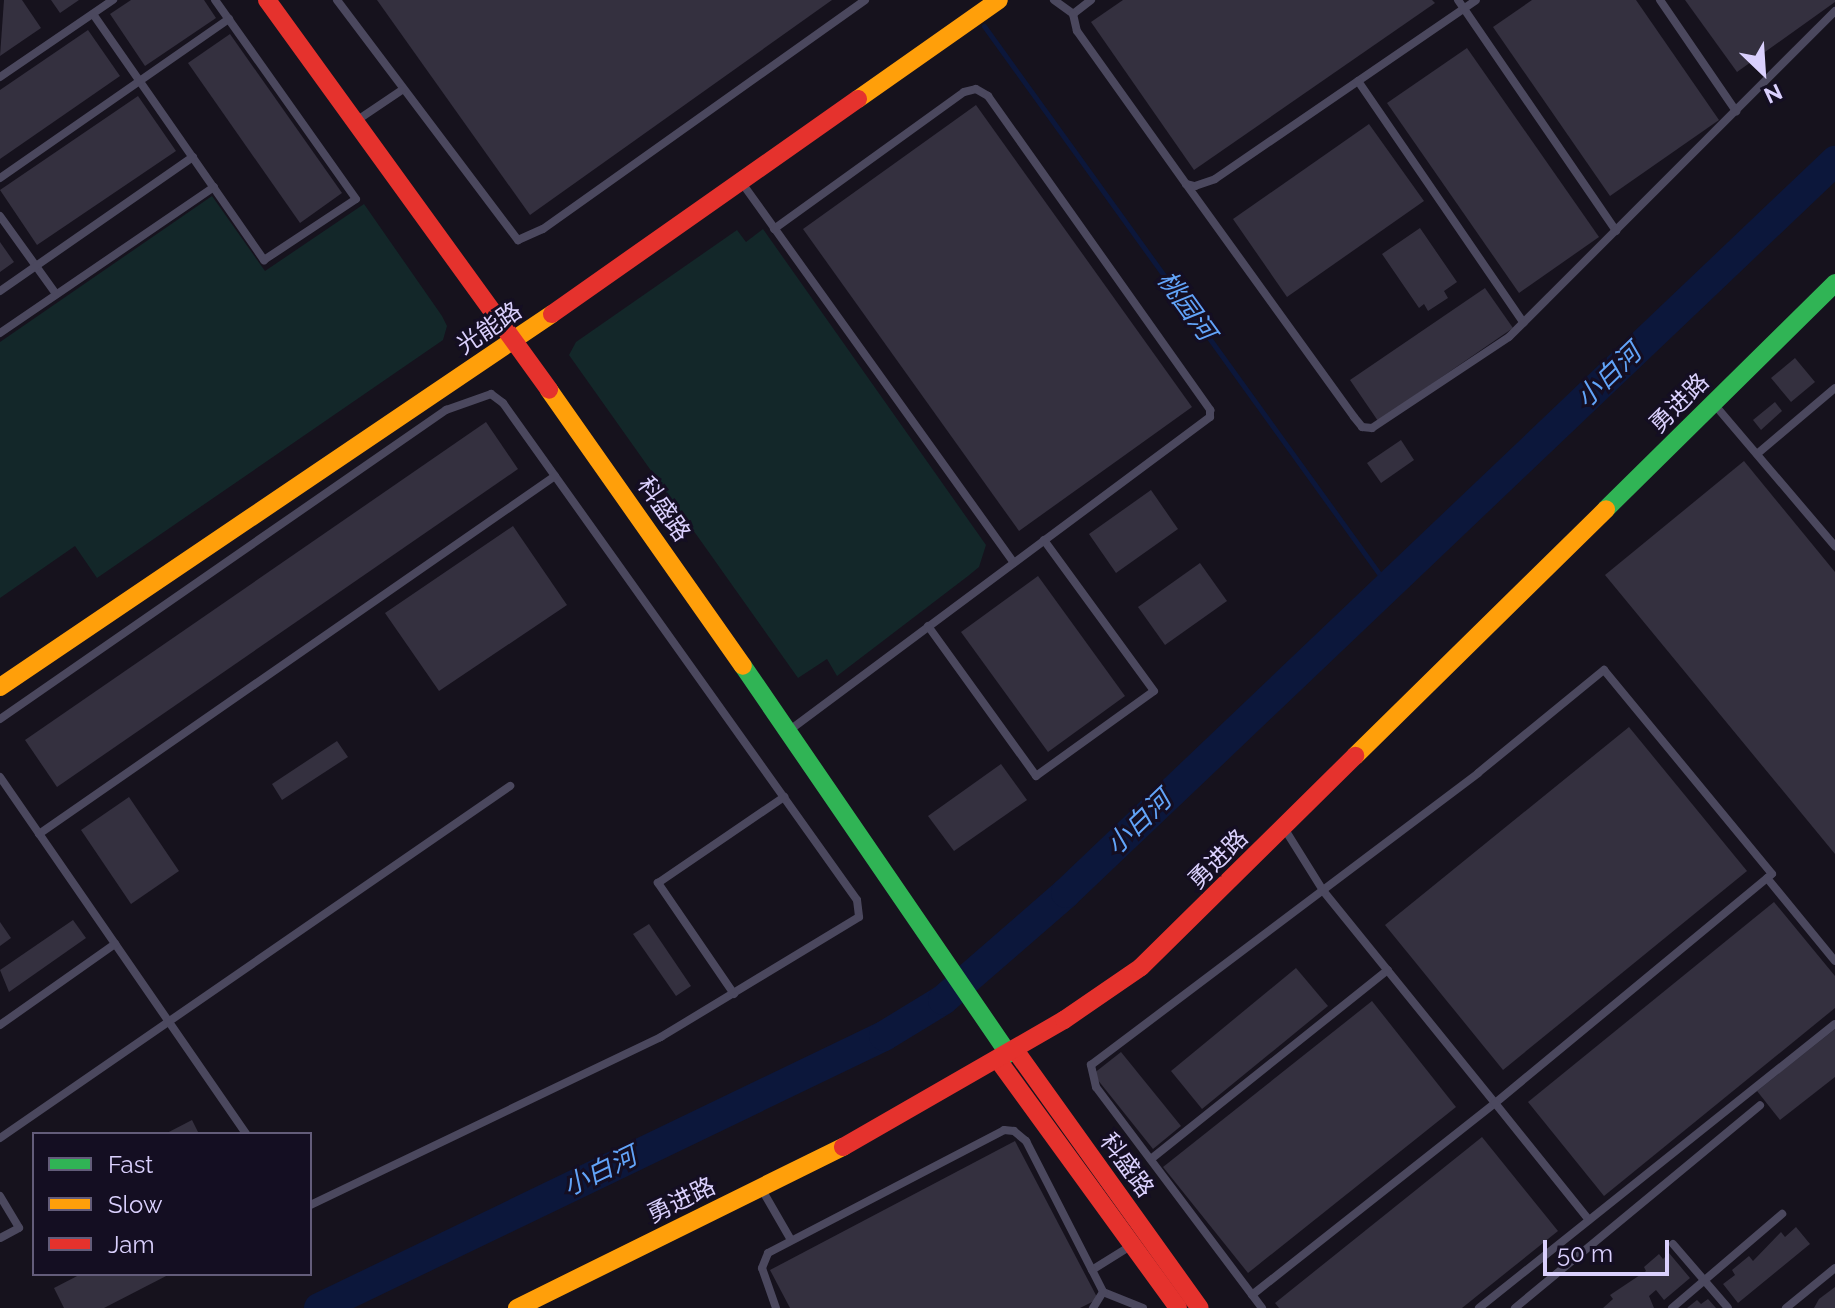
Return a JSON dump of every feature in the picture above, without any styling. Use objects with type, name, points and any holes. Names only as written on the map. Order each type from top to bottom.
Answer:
[{"type":"street","name":"科盛路","points":[[267,0],[514,341],[788,731],[1007,1054],[1140,1240],[1200,1308]]},
{"type":"street","name":"光能路","points":[[0,687],[514,341],[999,0]]},
{"type":"street","name":"勇进路","points":[[517,1308],[883,1127],[1007,1054],[1141,967],[1835,283]]},
{"type":"street","name":"科盛路","points":[[1140,1240],[1178,1308]]},
{"type":"lane","points":[[0,77],[113,0]]},
{"type":"lane","points":[[93,14],[264,260],[356,199],[215,0]]},
{"type":"lane","points":[[337,0],[518,240],[543,229],[865,0]]},
{"type":"lane","points":[[1054,0],[1073,14],[1077,31],[1362,427],[1380,426],[1524,323],[1835,11]]},
{"type":"lane","points":[[1073,14],[1091,0]]},
{"type":"lane","points":[[1458,0],[1616,231]]},
{"type":"lane","points":[[1186,184],[1215,179],[1476,0]]},
{"type":"lane","points":[[1660,0],[1736,111]]},
{"type":"lane","points":[[0,178],[229,19]]},
{"type":"lane","points":[[1358,81],[1524,323]]},
{"type":"lane","points":[[774,229],[964,92],[976,89],[988,96],[1210,410],[1210,417],[788,731]]},
{"type":"lane","points":[[355,122],[402,90]]},
{"type":"lane","points":[[0,291],[193,157]]},
{"type":"lane","points":[[740,182],[1014,563]]},
{"type":"lane","points":[[0,333],[214,187]]},
{"type":"lane","points":[[0,216],[56,294]]},
{"type":"lane","points":[[1757,454],[1835,388]]},
{"type":"lane","points":[[0,719],[462,400],[491,394],[503,403],[862,910],[859,917],[661,1037],[312,1204]]},
{"type":"lane","points":[[1713,403],[1835,546]]},
{"type":"lane","points":[[39,834],[555,476]]},
{"type":"lane","points":[[928,626],[1036,776],[1154,691],[1044,540]]},
{"type":"lane","points":[[1252,1295],[1495,1103],[1772,874],[1604,670],[1324,892],[1091,1065],[1096,1087],[1151,1159],[1252,1295],[1262,1308]]},
{"type":"lane","points":[[0,777],[245,1132]]},
{"type":"lane","points":[[0,1138],[510,786]]},
{"type":"lane","points":[[734,994],[658,883],[784,797]]},
{"type":"lane","points":[[1284,828],[1324,892],[1589,1220]]},
{"type":"lane","points":[[1767,878],[1835,961]]},
{"type":"lane","points":[[0,1025],[115,944]]},
{"type":"lane","points":[[1151,1159],[1388,970]]},
{"type":"lane","points":[[1479,1308],[1835,1024]]},
{"type":"lane","points":[[1515,1308],[1760,1105]]},
{"type":"lane","points":[[776,1308],[762,1268],[768,1253],[995,1132],[1014,1131],[1026,1141],[1103,1292],[1143,1308]]},
{"type":"lane","points":[[760,1188],[791,1240]]},
{"type":"lane","points":[[0,1196],[19,1228],[0,1238]]},
{"type":"lane","points":[[1672,1308],[1782,1214]]},
{"type":"lane","points":[[1092,1270],[1140,1240]]},
{"type":"lane","points":[[1673,1244],[1728,1308]]},
{"type":"lane","points":[[1786,1308],[1835,1268]]},
{"type":"lane","points":[[1093,1308],[1103,1292]]},
{"type":"green space","points":[[212,196],[265,271],[364,204],[442,316],[447,326],[443,340],[97,578],[75,546],[0,598],[0,342]]},
{"type":"green space","points":[[763,229],[986,545],[979,567],[837,676],[827,659],[798,678],[569,355],[576,342],[737,230],[746,242]]},
{"type":"building","points":[[4,0],[22,0],[41,28],[0,56]]},
{"type":"building","points":[[51,0],[79,0],[60,13]]},
{"type":"building","points":[[131,0],[204,0],[216,18],[145,66],[110,14]]},
{"type":"building","points":[[377,0],[832,0],[530,215]]},
{"type":"building","points":[[1123,0],[1432,0],[1435,3],[1194,170],[1091,22]]},
{"type":"building","points":[[1532,0],[1636,0],[1719,120],[1610,196],[1493,27]]},
{"type":"building","points":[[1685,0],[1835,0],[1835,2],[1737,72]]},
{"type":"building","points":[[88,30],[120,76],[0,159],[0,90]]},
{"type":"building","points":[[230,34],[342,193],[300,223],[188,63]]},
{"type":"building","points":[[1467,48],[1599,237],[1519,293],[1387,103]]},
{"type":"building","points":[[138,96],[176,151],[37,245],[0,190]]},
{"type":"building","points":[[976,105],[1192,407],[1019,531],[803,229]]},
{"type":"building","points":[[1369,124],[1424,201],[1287,297],[1233,219]]},
{"type":"building","points":[[1420,228],[1457,282],[1444,291],[1448,298],[1428,311],[1424,304],[1419,308],[1382,254]]},
{"type":"building","points":[[0,242],[14,262],[0,272]]},
{"type":"building","points":[[1485,288],[1513,328],[1378,421],[1350,380]]},
{"type":"building","points":[[1795,358],[1815,382],[1791,402],[1771,378]]},
{"type":"building","points":[[1775,402],[1782,411],[1761,430],[1753,420]]},
{"type":"building","points":[[486,422],[518,469],[57,787],[25,740]]},
{"type":"building","points":[[1401,440],[1414,460],[1381,483],[1367,463]]},
{"type":"building","points":[[1744,461],[1835,572],[1835,854],[1605,575]]},
{"type":"building","points":[[1151,490],[1178,529],[1116,573],[1089,534]]},
{"type":"building","points":[[513,526],[567,605],[439,691],[385,613]]},
{"type":"building","points":[[1200,563],[1227,601],[1165,645],[1138,607]]},
{"type":"building","points":[[1038,576],[1125,696],[1048,752],[961,632]]},
{"type":"building","points":[[1629,727],[1747,871],[1503,1070],[1385,925]]},
{"type":"building","points":[[337,741],[348,757],[282,800],[272,784]]},
{"type":"building","points":[[1001,764],[1027,800],[954,851],[928,816]]},
{"type":"building","points":[[129,797],[179,871],[131,904],[81,830]]},
{"type":"building","points":[[1774,902],[1835,976],[1835,1008],[1604,1196],[1528,1102]]},
{"type":"building","points":[[73,920],[86,938],[9,992],[0,970]]},
{"type":"building","points":[[0,922],[11,938],[0,946]]},
{"type":"building","points":[[649,924],[691,986],[676,996],[633,934]]},
{"type":"building","points":[[1296,968],[1328,1006],[1202,1109],[1171,1071]]},
{"type":"building","points":[[1372,1001],[1456,1107],[1248,1273],[1163,1167]]},
{"type":"building","points":[[1835,1029],[1835,1077],[1780,1120],[1757,1091]]},
{"type":"building","points":[[1121,1052],[1181,1126],[1153,1149],[1093,1074]]},
{"type":"building","points":[[192,1120],[198,1132],[169,1132]]},
{"type":"building","points":[[1482,1137],[1558,1231],[1462,1308],[1279,1308],[1275,1303]]},
{"type":"building","points":[[1015,1141],[1098,1299],[1080,1308],[790,1308],[770,1270]]},
{"type":"building","points":[[1796,1227],[1810,1244],[1738,1303],[1723,1284],[1735,1275],[1732,1270],[1749,1256],[1753,1261],[1781,1232],[1785,1237]]},
{"type":"building","points":[[1669,1253],[1690,1278],[1664,1300],[1656,1290],[1649,1296],[1654,1308],[1603,1308],[1613,1299],[1610,1295],[1646,1271],[1644,1267],[1659,1254],[1663,1259]]},
{"type":"building","points":[[77,1276],[166,1276],[104,1308],[64,1308],[54,1288]]},
{"type":"building","points":[[1835,1287],[1835,1308],[1814,1308],[1819,1299]]},
{"type":"building","points":[[1708,1299],[1716,1308],[1687,1308],[1697,1300],[1701,1304]]},
{"type":"waterway","name":"桃园河","points":[[984,26],[1388,586]]},
{"type":"waterway","name":"小白河","points":[[319,1308],[884,1036],[943,1000],[1066,893],[1835,161]]},
{"type":"traffic: fast","points":[[1606,509],[1835,283]]},
{"type":"traffic: fast","points":[[743,666],[1009,1054]]},
{"type":"traffic: slow","points":[[858,99],[999,0]]},
{"type":"traffic: slow","points":[[0,687],[552,314]]},
{"type":"traffic: slow","points":[[549,390],[743,666]]},
{"type":"traffic: slow","points":[[1355,756],[1606,509]]},
{"type":"traffic: slow","points":[[517,1308],[843,1147]]},
{"type":"traffic: jam","points":[[267,0],[549,390]]},
{"type":"traffic: jam","points":[[552,314],[858,99]]},
{"type":"traffic: jam","points":[[843,1147],[1064,1020],[1141,967],[1355,756]]},
{"type":"traffic: jam","points":[[1015,1050],[1200,1308]]},
{"type":"traffic: jam","points":[[998,1060],[1178,1308]]}]
